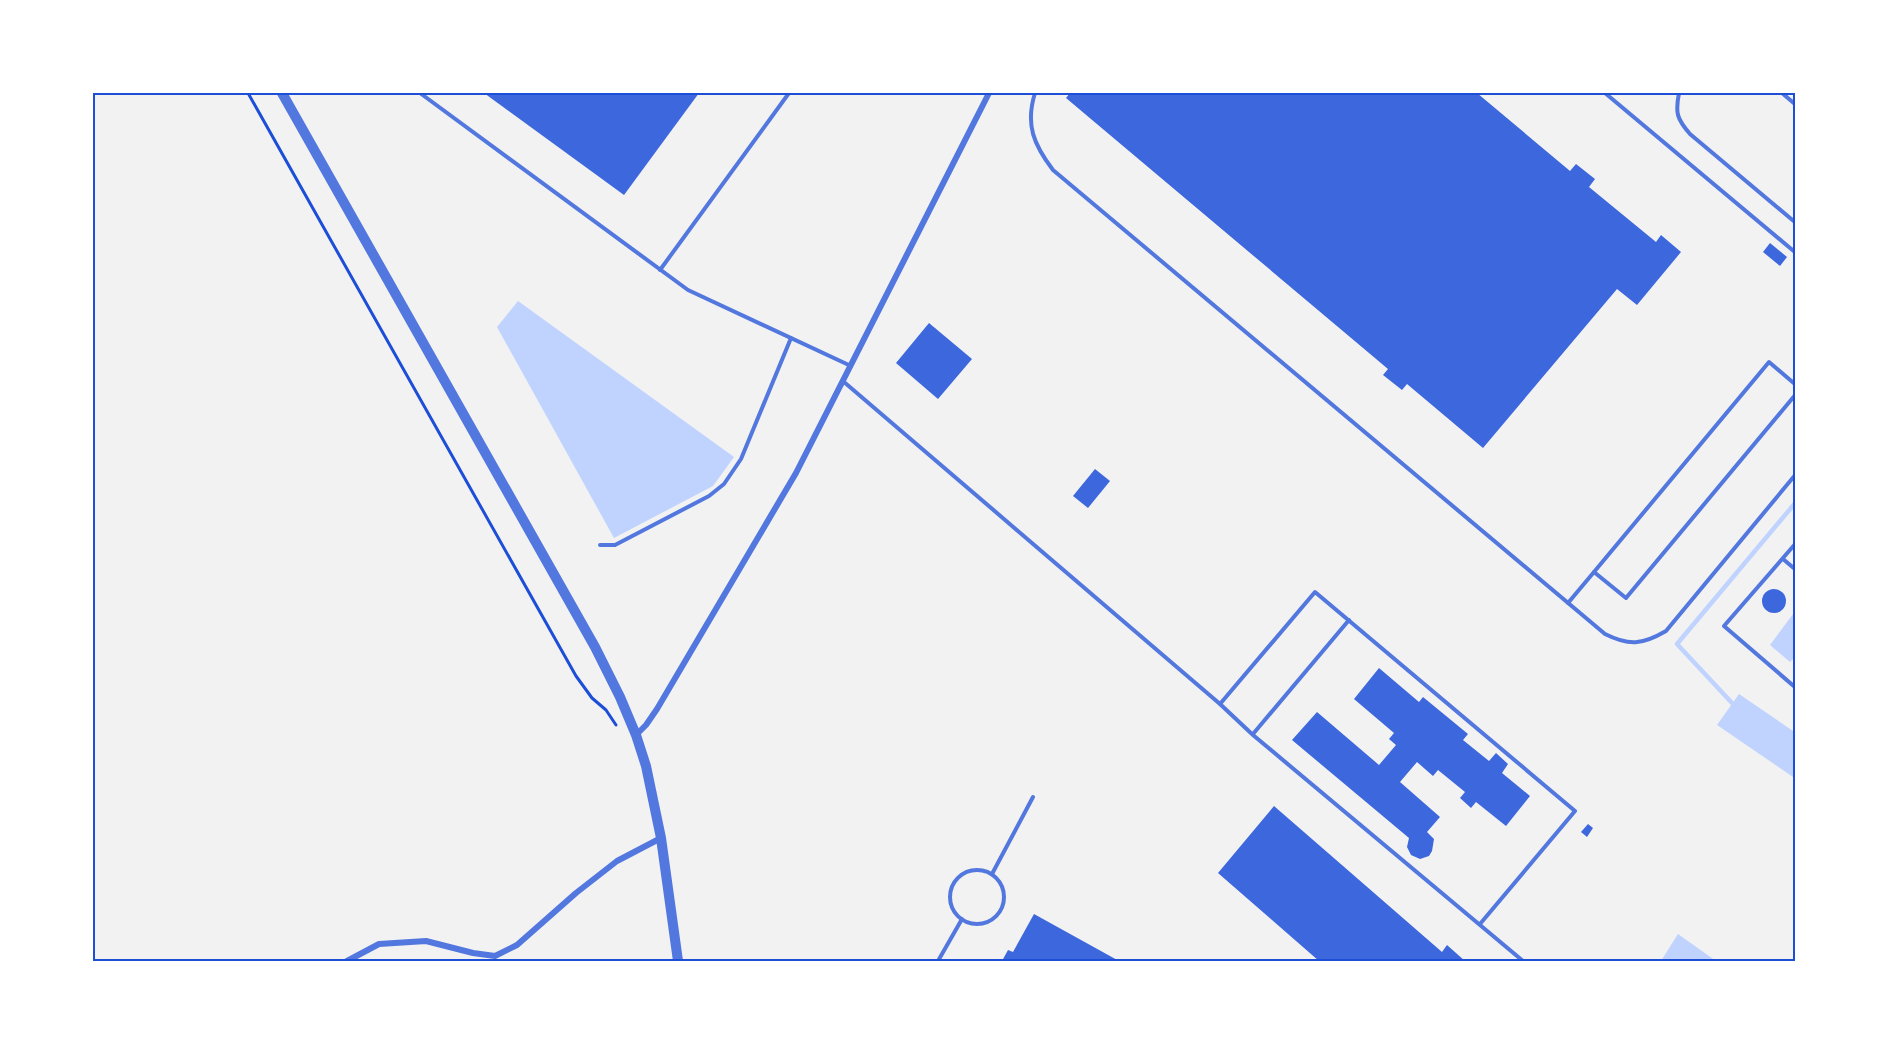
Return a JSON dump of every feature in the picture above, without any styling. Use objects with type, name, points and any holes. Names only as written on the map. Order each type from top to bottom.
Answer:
[{"type":"street","points":[[282,93],[595,647],[620,697],[646,766],[661,838],[678,961]]},
{"type":"street","points":[[636,735],[657,709],[796,473],[989,93]]},
{"type":"street","points":[[347,961],[356,959],[379,944],[426,941],[495,956],[517,945],[576,893],[617,861],[661,838]]},
{"type":"lane","points":[[420,93],[688,290],[851,366]]},
{"type":"lane","points":[[660,270],[789,93]]},
{"type":"lane","points":[[1035,93],[1030,107],[1031,130],[1040,152],[1053,170],[1605,634],[1619,641],[1636,643],[1651,639],[1666,631],[1796,474]]},
{"type":"lane","points":[[1605,93],[1796,253]]},
{"type":"lane","points":[[1679,93],[1676,106],[1679,122],[1690,134],[1796,223]]},
{"type":"lane","points":[[1782,93],[1796,105]]},
{"type":"lane","points":[[600,545],[615,545],[709,496],[724,484],[741,459],[791,338]]},
{"type":"lane","points":[[1568,604],[1769,362],[1796,385]]},
{"type":"lane","points":[[844,382],[1220,704],[1253,735],[1523,961]]},
{"type":"lane","points":[[1594,572],[1626,598],[1796,394]]},
{"type":"lane","points":[[1796,543],[1724,626],[1796,688]]},
{"type":"lane","points":[[1783,559],[1796,570]]},
{"type":"lane","points":[[1220,704],[1315,592],[1575,811],[1480,924]]},
{"type":"lane","points":[[1253,735],[1349,620]]},
{"type":"lane","points":[[992,874],[1033,796]]},
{"type":"lane","points":[[974,870],[983,870],[992,874],[998,880],[1004,896],[1004,904],[994,918],[978,924],[969,923],[955,913],[951,904],[952,886],[957,878],[974,870]]},
{"type":"lane","points":[[938,961],[962,919]]},
{"type":"path","points":[[248,93],[576,676],[592,698],[606,710],[620,733]]},
{"type":"water","points":[[518,301],[734,457],[713,486],[614,538],[497,327]]},
{"type":"water","points":[[1796,610],[1796,656],[1790,662],[1770,645]]},
{"type":"water","points":[[1739,694],[1796,733],[1796,779],[1717,725]]},
{"type":"water","points":[[1678,934],[1716,961],[1661,961]]},
{"type":"building","points":[[484,93],[699,93],[624,195]]},
{"type":"building","points":[[1070,93],[1477,93],[1570,171],[1576,164],[1595,179],[1589,187],[1656,242],[1661,235],[1681,252],[1637,305],[1617,289],[1483,448],[1407,384],[1402,390],[1383,375],[1388,369],[1066,98]]},
{"type":"building","points":[[1770,243],[1787,257],[1780,266],[1763,252]]},
{"type":"building","points":[[929,323],[972,359],[938,399],[896,363]]},
{"type":"building","points":[[1095,469],[1110,481],[1088,508],[1073,496]]},
{"type":"building","points":[[1774,589],[1782,593],[1786,601],[1782,609],[1774,613],[1766,609],[1762,601],[1766,593]]},
{"type":"building","points":[[1379,668],[1419,702],[1423,697],[1468,734],[1463,740],[1489,761],[1496,753],[1508,764],[1502,773],[1530,796],[1506,826],[1476,802],[1471,808],[1460,798],[1465,792],[1438,770],[1433,776],[1417,762],[1400,782],[1440,817],[1427,832],[1434,839],[1432,851],[1429,856],[1420,859],[1411,855],[1407,847],[1409,838],[1292,740],[1317,712],[1379,765],[1396,745],[1389,739],[1394,733],[1354,699]]},
{"type":"building","points":[[1274,806],[1442,952],[1447,945],[1465,961],[1385,961],[1382,959],[1380,961],[1319,961],[1218,873]]},
{"type":"building","points":[[1588,824],[1593,828],[1587,837],[1581,832]]},
{"type":"building","points":[[1034,914],[1119,961],[1002,961],[1008,950],[1013,952]]},
{"type":"waterway","points":[[1732,703],[1677,644],[1796,502]]}]
